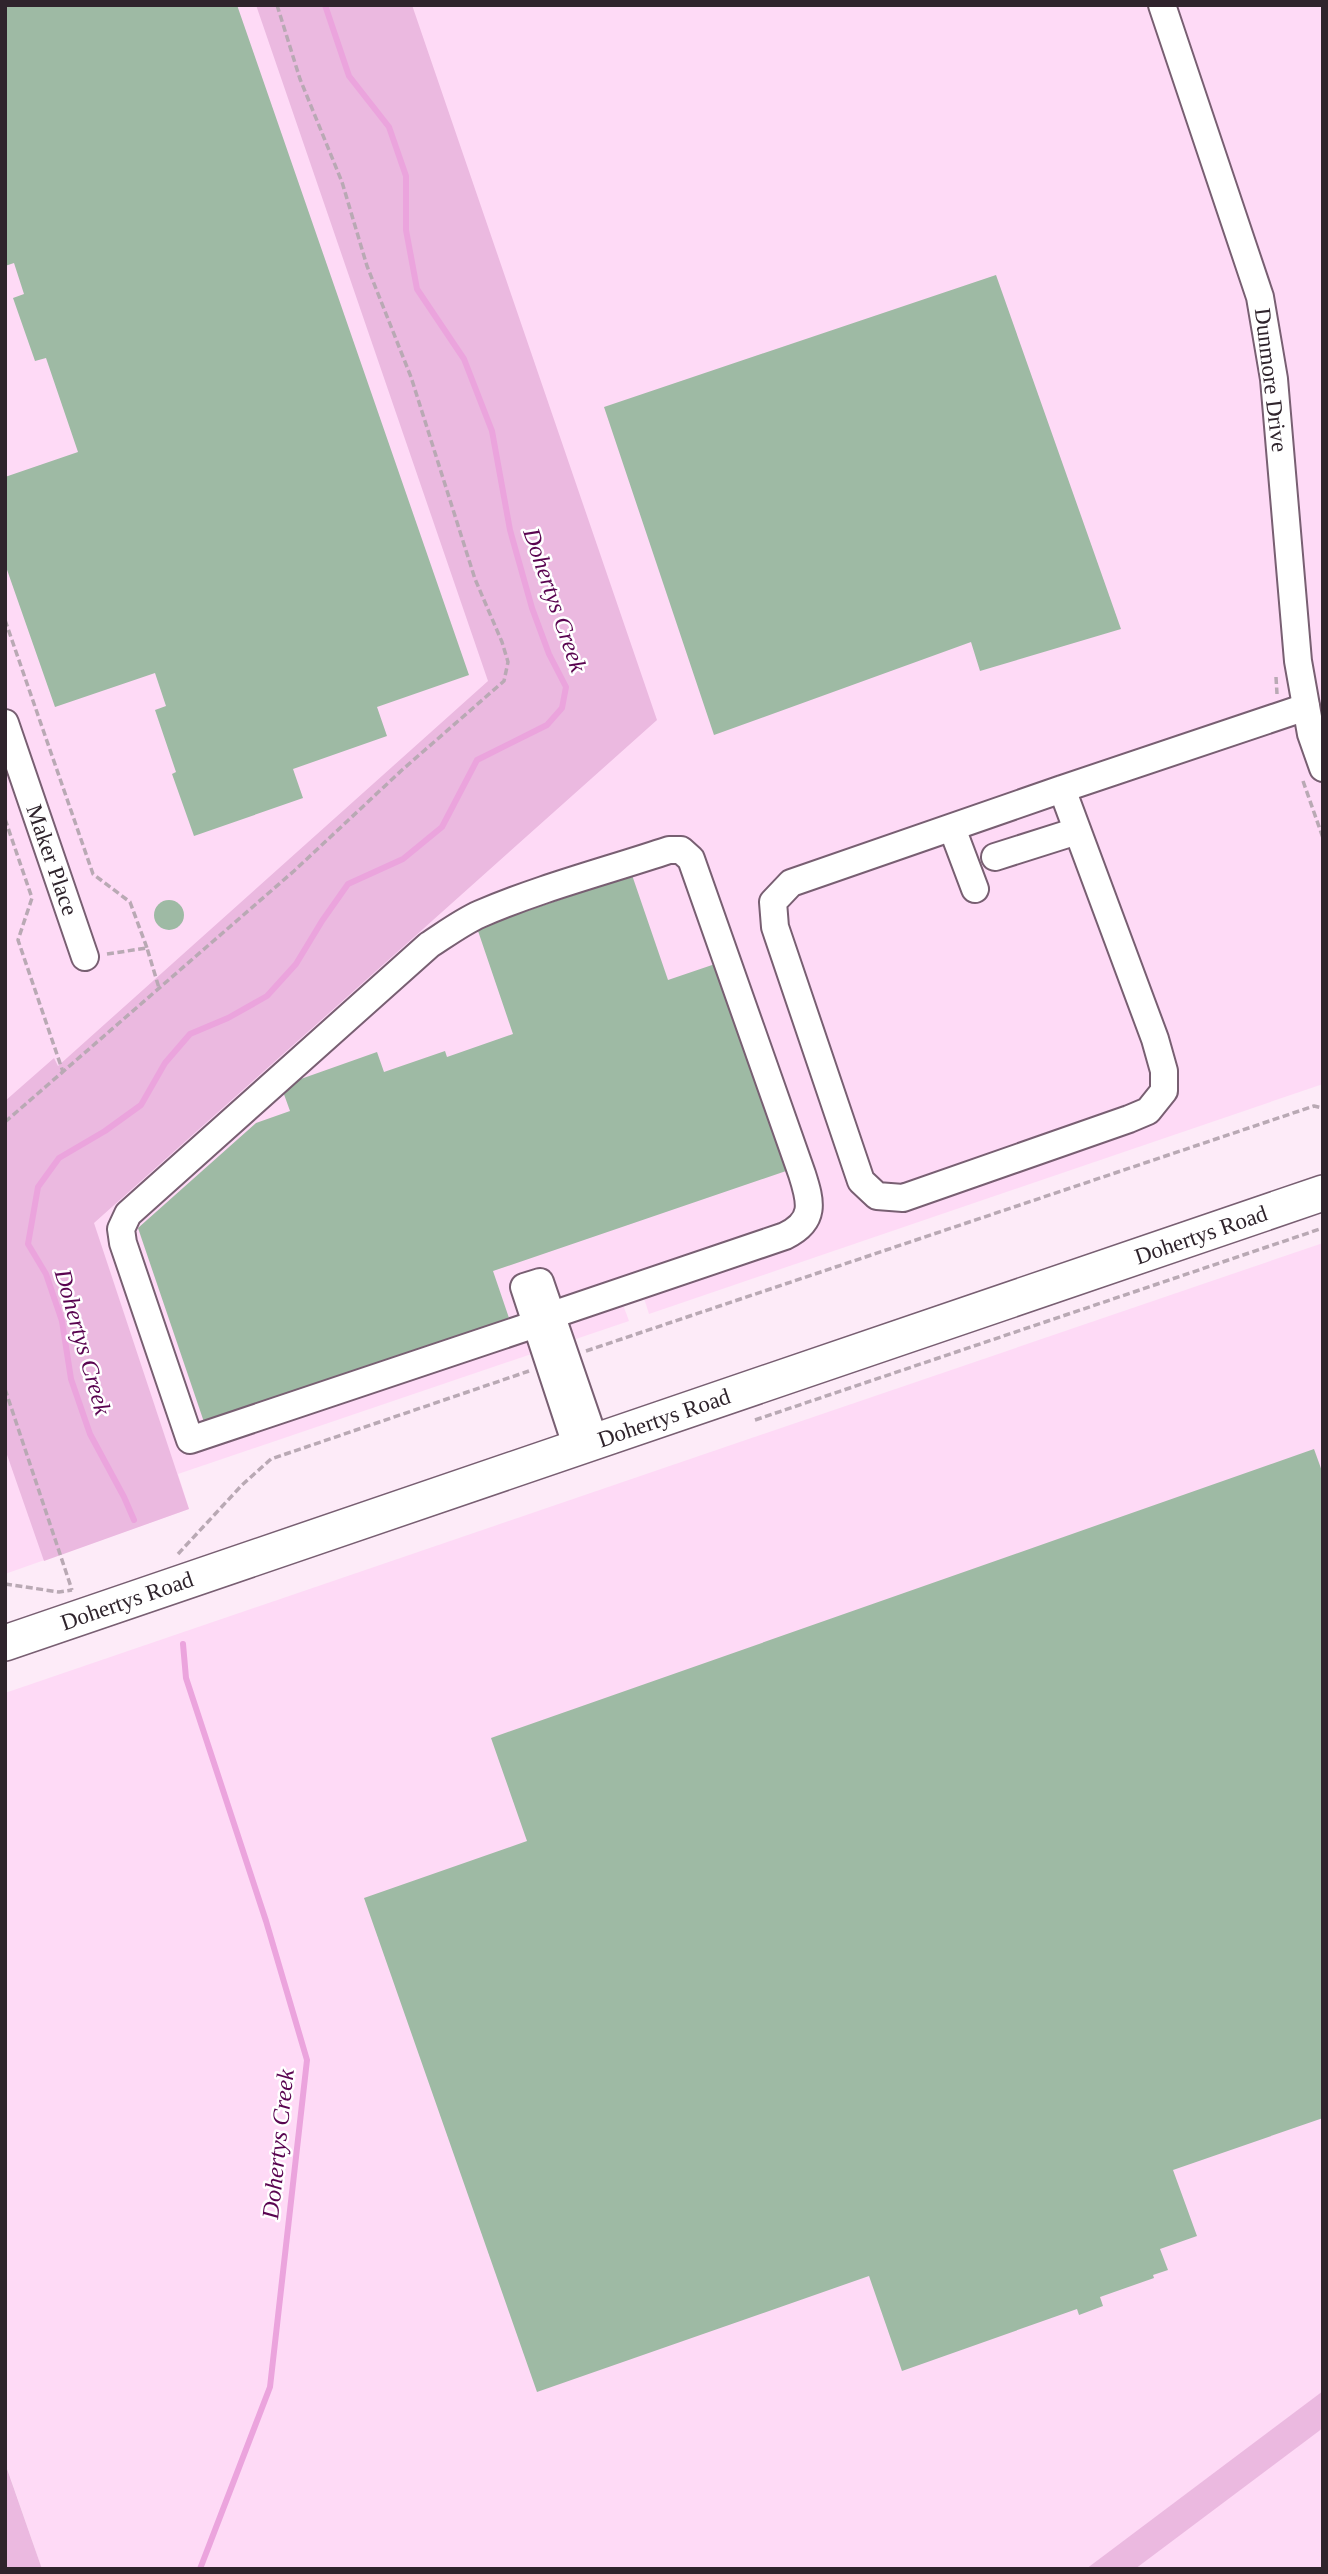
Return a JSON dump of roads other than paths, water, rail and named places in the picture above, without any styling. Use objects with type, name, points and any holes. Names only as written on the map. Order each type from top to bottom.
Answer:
[{"type":"main road","name":"Dohertys Road","points":[[5,1643],[1323,1193]]},
{"type":"street","name":"Dunmore Drive","points":[[1162,5],[1260,298],[1274,379],[1298,661],[1311,734],[1312,772]]},
{"type":"street","points":[[1062,789],[1155,1039],[1164,1071],[1164,1091],[1148,1111],[1129,1119],[903,1198],[877,1196],[861,1181],[775,927],[773,902],[791,883],[1062,789],[1306,707]]},
{"type":"street","name":"Maker Place","points":[[5,723],[85,957]]},
{"type":"street","points":[[952,828],[975,889]]},
{"type":"street","points":[[995,857],[1076,831]]},
{"type":"street","points":[[669,850],[681,850],[691,859],[802,1174],[810,1201],[808,1213],[800,1226],[785,1236],[544,1320],[190,1440],[123,1243],[121,1229],[128,1214],[429,945],[478,915],[507,904],[669,850]]},
{"type":"street","points":[[544,1320],[586,1445]]},
{"type":"waterway","name":"Dohertys Creek","points":[[134,1520],[90,1434],[71,1379],[62,1321],[46,1274],[28,1244],[38,1187],[59,1158],[105,1131],[141,1105],[165,1063],[190,1034],[228,1018],[267,996],[296,964],[348,884],[403,859],[442,827],[477,760],[547,725],[562,708],[566,687],[549,654],[532,608],[510,530],[492,431],[464,359],[417,289],[406,230],[406,176],[389,127],[349,76],[325,5]]},
{"type":"waterway","name":"Dohertys Creek","points":[[183,1644],[186,1678],[266,1921],[307,2060],[270,2387],[200,2569]]}]
